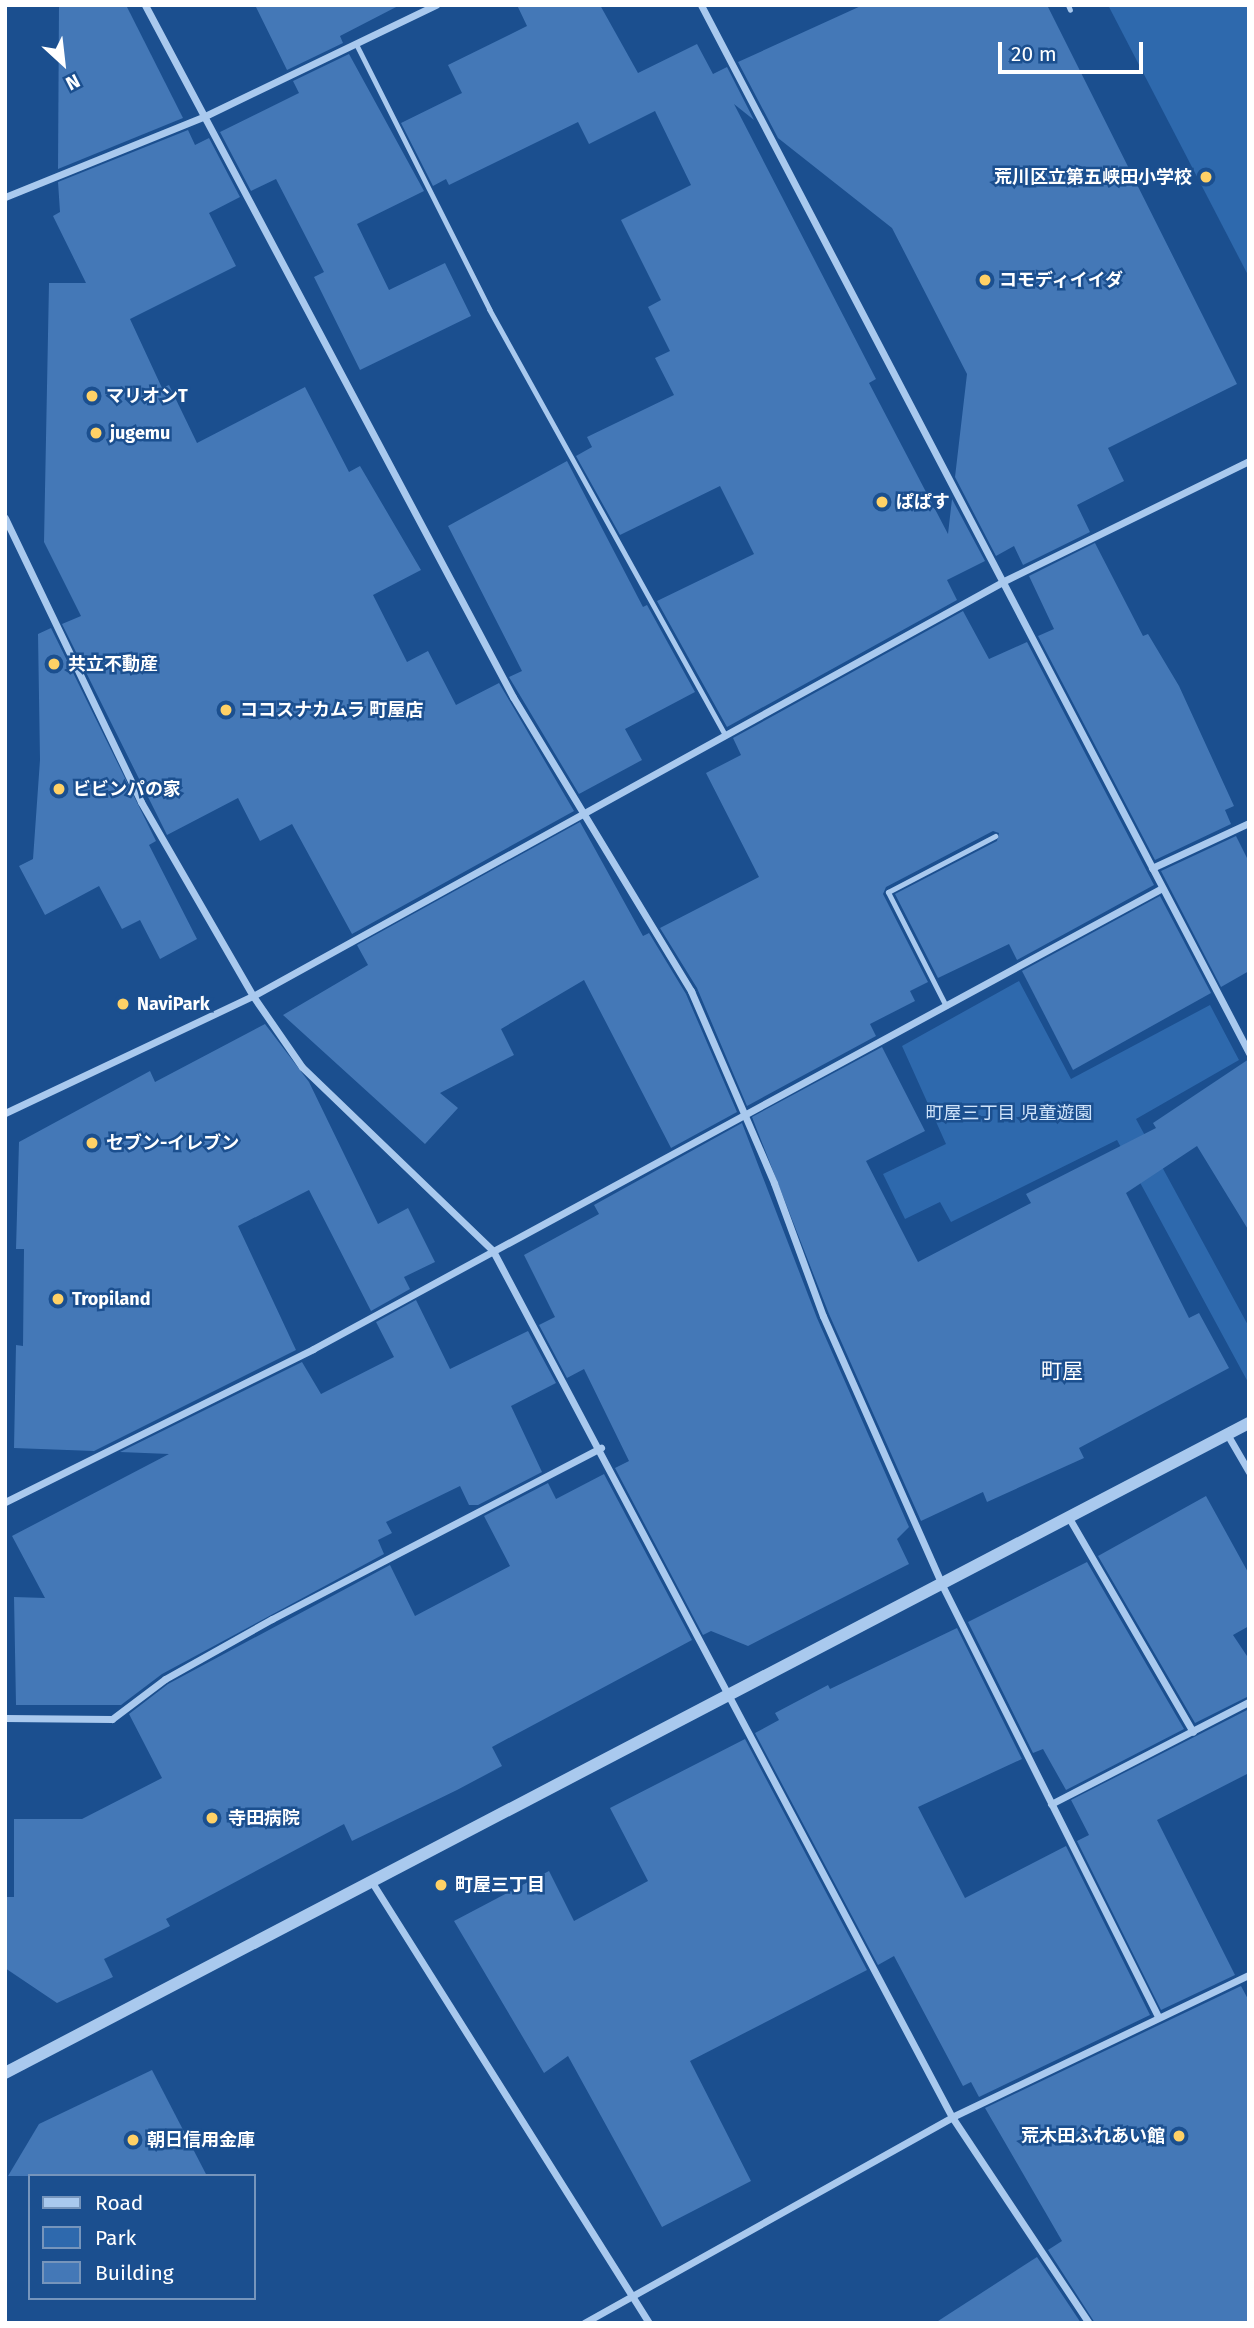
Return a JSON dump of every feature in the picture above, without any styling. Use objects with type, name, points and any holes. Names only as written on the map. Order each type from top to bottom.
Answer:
[{"type":"street","points":[[145,5],[513,697],[691,991],[745,1115],[823,1316],[942,1585],[1157,2015]]},
{"type":"street","points":[[5,197],[203,117],[436,5]]},
{"type":"street","points":[[701,5],[1249,1054]]},
{"type":"street","points":[[5,1113],[253,996],[583,811],[1004,581],[1249,461]]},
{"type":"street","points":[[5,518],[141,802],[253,996],[302,1067],[494,1251],[601,1448],[952,2117],[1089,2323]]},
{"type":"street","points":[[1152,868],[1249,824]]},
{"type":"street","points":[[5,1502],[313,1349],[1162,888]]},
{"type":"street","points":[[5,2073],[373,1884],[730,1693],[1249,1423]]},
{"type":"street","points":[[1227,1434],[1249,1472]]},
{"type":"street","points":[[5,1718],[112,1718],[165,1679],[272,1619],[601,1448]]},
{"type":"street","points":[[1069,1518],[1193,1732]]},
{"type":"street","points":[[1051,1804],[1249,1702]]},
{"type":"street","points":[[373,1884],[649,2323]]},
{"type":"street","points":[[584,2323],[952,2117],[1157,2015],[1249,1976]]},
{"type":"lane","points":[[356,44],[489,309],[725,735]]},
{"type":"lane","points":[[946,1006],[888,892],[995,836]]},
{"type":"green space","name":"荒川区立第五峡田小学校","points":[[1108,5],[1249,5],[1249,277]]},
{"type":"green space","name":"町屋三丁目 児童遊園","points":[[1019,981],[1071,1079],[1210,1005],[1239,1060],[1136,1119],[1249,1327],[1249,1384],[1117,1140],[951,1222],[940,1202],[905,1219],[883,1174],[946,1144],[902,1046]]},
{"type":"building","points":[[59,5],[126,5],[183,118],[58,169]]},
{"type":"building","points":[[255,5],[400,5],[340,36],[343,43],[287,70]]},
{"type":"building","points":[[517,5],[600,5],[638,73],[697,44],[713,74],[727,67],[754,120],[734,104],[876,379],[869,383],[948,534],[952,499],[985,561],[947,580],[957,600],[727,727],[657,601],[754,554],[720,486],[620,535],[576,456],[592,447],[587,437],[674,395],[655,358],[670,351],[648,307],[661,300],[621,220],[691,185],[655,111],[589,144],[578,122],[449,185],[446,179],[433,186],[401,123],[462,93],[448,65],[527,26]]},
{"type":"building","points":[[863,5],[1047,5],[1237,384],[1108,448],[1124,481],[1077,505],[1090,532],[1023,565],[1014,546],[996,556],[955,477],[967,374],[892,228],[778,138],[738,62]]},
{"type":"building","points":[[349,54],[424,191],[357,224],[389,290],[445,263],[471,316],[360,370],[314,277],[324,272],[276,179],[251,191],[220,132],[299,93],[293,81]]},
{"type":"building","points":[[188,130],[195,145],[209,138],[240,197],[209,213],[236,266],[130,319],[162,388],[169,385],[197,443],[305,387],[349,472],[360,466],[421,570],[373,595],[407,662],[428,651],[456,705],[499,683],[574,811],[352,934],[292,824],[260,841],[238,798],[167,835],[62,624],[81,616],[44,542],[49,283],[86,283],[53,216],[60,212],[58,182]]},
{"type":"building","points":[[567,461],[643,607],[647,605],[695,692],[625,729],[642,760],[579,794],[509,677],[522,671],[448,526]]},
{"type":"building","points":[[1095,543],[1143,636],[1148,634],[1179,686],[1234,806],[1225,810],[1231,824],[1155,860],[1038,636],[1054,629],[1029,576]]},
{"type":"building","points":[[963,611],[989,659],[1027,642],[1154,885],[1017,960],[1009,944],[938,978],[895,894],[997,841],[999,833],[993,831],[886,887],[883,894],[928,982],[910,991],[915,1001],[870,1024],[876,1036],[747,1106],[697,988],[660,928],[759,877],[706,773],[741,755],[733,738]]},
{"type":"building","points":[[51,628],[156,841],[149,845],[197,939],[160,959],[140,920],[122,929],[99,886],[45,915],[19,866],[33,859],[40,760],[38,634]]},
{"type":"building","points":[[580,822],[643,936],[649,933],[686,994],[737,1112],[671,1148],[584,980],[501,1029],[514,1055],[440,1093],[458,1108],[425,1144],[283,1015],[368,965],[357,945]]},
{"type":"building","points":[[1236,836],[1249,862],[1249,971],[1221,987],[1161,871]]},
{"type":"building","points":[[1160,896],[1211,993],[1073,1070],[1022,971]]},
{"type":"building","points":[[265,1024],[309,1082],[378,1224],[408,1208],[435,1262],[404,1277],[410,1289],[371,1311],[309,1190],[238,1226],[296,1350],[94,1451],[14,1448],[16,1345],[23,1346],[24,1249],[16,1249],[19,1142],[150,1071],[155,1082]]},
{"type":"building","points":[[882,1047],[925,1131],[866,1161],[918,1262],[1031,1203],[1026,1194],[1156,1128],[1153,1123],[1249,1059],[1249,1231],[1197,1146],[1126,1193],[1189,1318],[1199,1313],[1229,1368],[1079,1448],[1084,1458],[987,1502],[983,1492],[921,1521],[829,1314],[752,1117]]},
{"type":"building","points":[[742,1123],[817,1318],[909,1527],[897,1539],[909,1564],[748,1646],[711,1631],[703,1635],[615,1468],[629,1461],[584,1369],[567,1378],[539,1325],[555,1317],[524,1255],[599,1214],[594,1205]]},
{"type":"building","points":[[416,1300],[450,1369],[528,1331],[556,1383],[511,1406],[542,1472],[478,1505],[469,1505],[460,1486],[386,1522],[392,1533],[378,1540],[384,1554],[162,1674],[121,1705],[16,1705],[14,1597],[45,1598],[12,1536],[169,1454],[120,1452],[302,1362],[321,1394],[394,1357],[376,1322]]},
{"type":"building","points":[[604,1474],[692,1640],[492,1747],[502,1766],[457,1790],[352,1841],[344,1824],[166,1919],[170,1926],[104,1959],[113,1977],[57,2003],[5,1968],[5,1897],[14,1897],[14,1819],[82,1819],[162,1778],[129,1714],[168,1684],[390,1565],[415,1616],[510,1566],[484,1516],[548,1483],[556,1499]]},
{"type":"building","points":[[1206,1496],[1249,1574],[1249,1626],[1233,1635],[1249,1659],[1249,1696],[1195,1723],[1098,1556]]},
{"type":"building","points":[[1087,1562],[1184,1729],[1066,1790],[1043,1749],[1033,1753],[968,1622]]},
{"type":"building","points":[[957,1628],[1022,1759],[918,1807],[965,1898],[1066,1846],[1150,2015],[979,2097],[971,2082],[963,2086],[894,1956],[878,1965],[755,1733],[779,1720],[775,1713],[828,1685],[830,1689]]},
{"type":"building","points":[[1249,1709],[1249,1773],[1157,1820],[1235,1975],[1161,2010],[1077,1841],[1089,1835],[1071,1800]]},
{"type":"building","points":[[745,1739],[867,1970],[690,2061],[751,2181],[662,2227],[568,2056],[544,2073],[454,1921],[549,1871],[574,1921],[648,1881],[610,1808]]},
{"type":"building","points":[[1241,1986],[1249,2001],[1249,2323],[1095,2323],[1048,2250],[1062,2241],[985,2108]]},
{"type":"building","points":[[152,2070],[206,2174],[8,2176],[39,2124]]},
{"type":"building","points":[[1037,2257],[1081,2323],[935,2323]]},
{"type":"place","name":"荒川区立第五峡田小学校","points":[[1206,177]]},
{"type":"place","name":"コモディイイダ","points":[[985,280]]},
{"type":"place","name":"マリオンT","points":[[92,396]]},
{"type":"place","name":"jugemu","points":[[96,433]]},
{"type":"place","name":"ぱぱす","points":[[882,502]]},
{"type":"place","name":"共立不動産","points":[[54,664]]},
{"type":"place","name":"ココスナカムラ 町屋店","points":[[226,710]]},
{"type":"place","name":"ビビンパの家","points":[[59,789]]},
{"type":"place","name":"NaviPark","points":[[123,1004]]},
{"type":"place","name":"セブン-イレブン","points":[[92,1143]]},
{"type":"place","name":"Tropiland","points":[[58,1299]]},
{"type":"place","name":"寺田病院","points":[[212,1818]]},
{"type":"place","name":"町屋三丁目","points":[[441,1885]]},
{"type":"place","name":"荒木田ふれあい館","points":[[1179,2136]]},
{"type":"place","name":"朝日信用金庫","points":[[133,2140]]},
{"type":"district","name":"町屋","points":[[1062,1371]]}]
